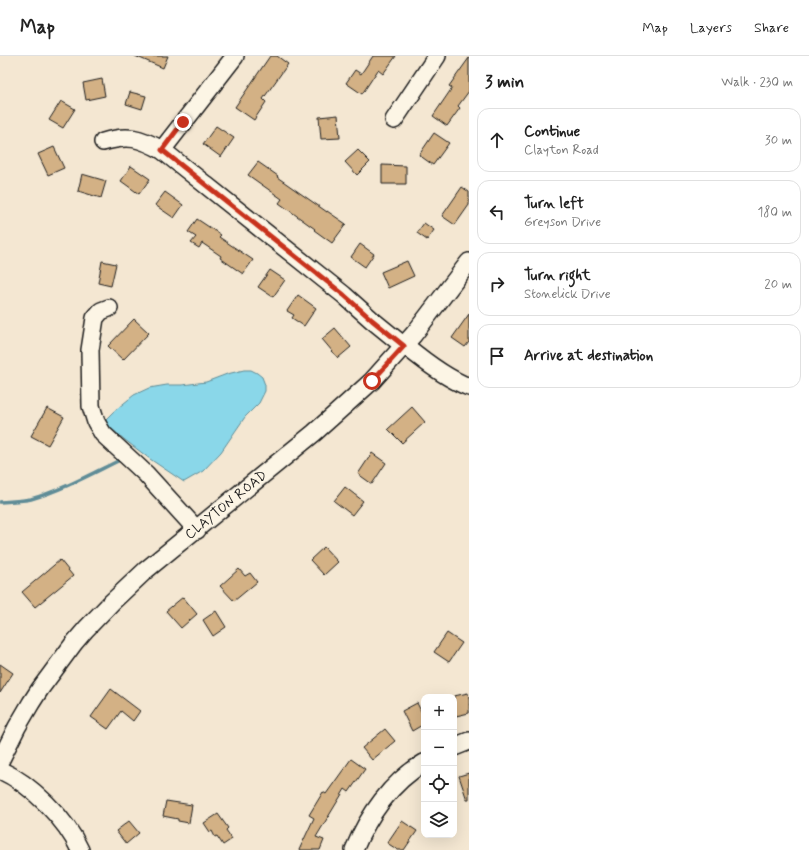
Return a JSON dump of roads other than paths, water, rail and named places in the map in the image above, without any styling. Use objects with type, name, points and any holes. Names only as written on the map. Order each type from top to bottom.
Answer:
[{"type":"street","points":[[162,150],[235,56]]},
{"type":"street","points":[[394,120],[437,56]]},
{"type":"street","points":[[103,142],[114,138],[126,137],[137,139],[162,150],[344,295],[404,346],[429,364],[469,387]]},
{"type":"street","name":"CLAYTON ROAD","points":[[0,761],[19,724],[40,689],[86,629],[128,586],[146,570],[197,530],[337,414],[372,381],[404,346],[469,262]]},
{"type":"street","points":[[109,308],[101,311],[95,318],[90,350],[91,406],[96,422],[103,434],[146,474],[197,530]]},
{"type":"street","points":[[457,746],[469,741]]},
{"type":"street","points":[[354,850],[373,813],[386,796],[401,780],[421,765]]},
{"type":"street","points":[[0,770],[18,780],[36,794],[66,828],[80,850]]},
{"type":"water","points":[[251,370],[262,377],[265,385],[265,391],[259,403],[245,417],[221,452],[203,471],[184,482],[150,459],[105,423],[107,418],[113,412],[134,395],[149,388],[206,382],[227,374]]},
{"type":"waterway","points":[[0,502],[27,500],[55,491],[122,459]]}]
